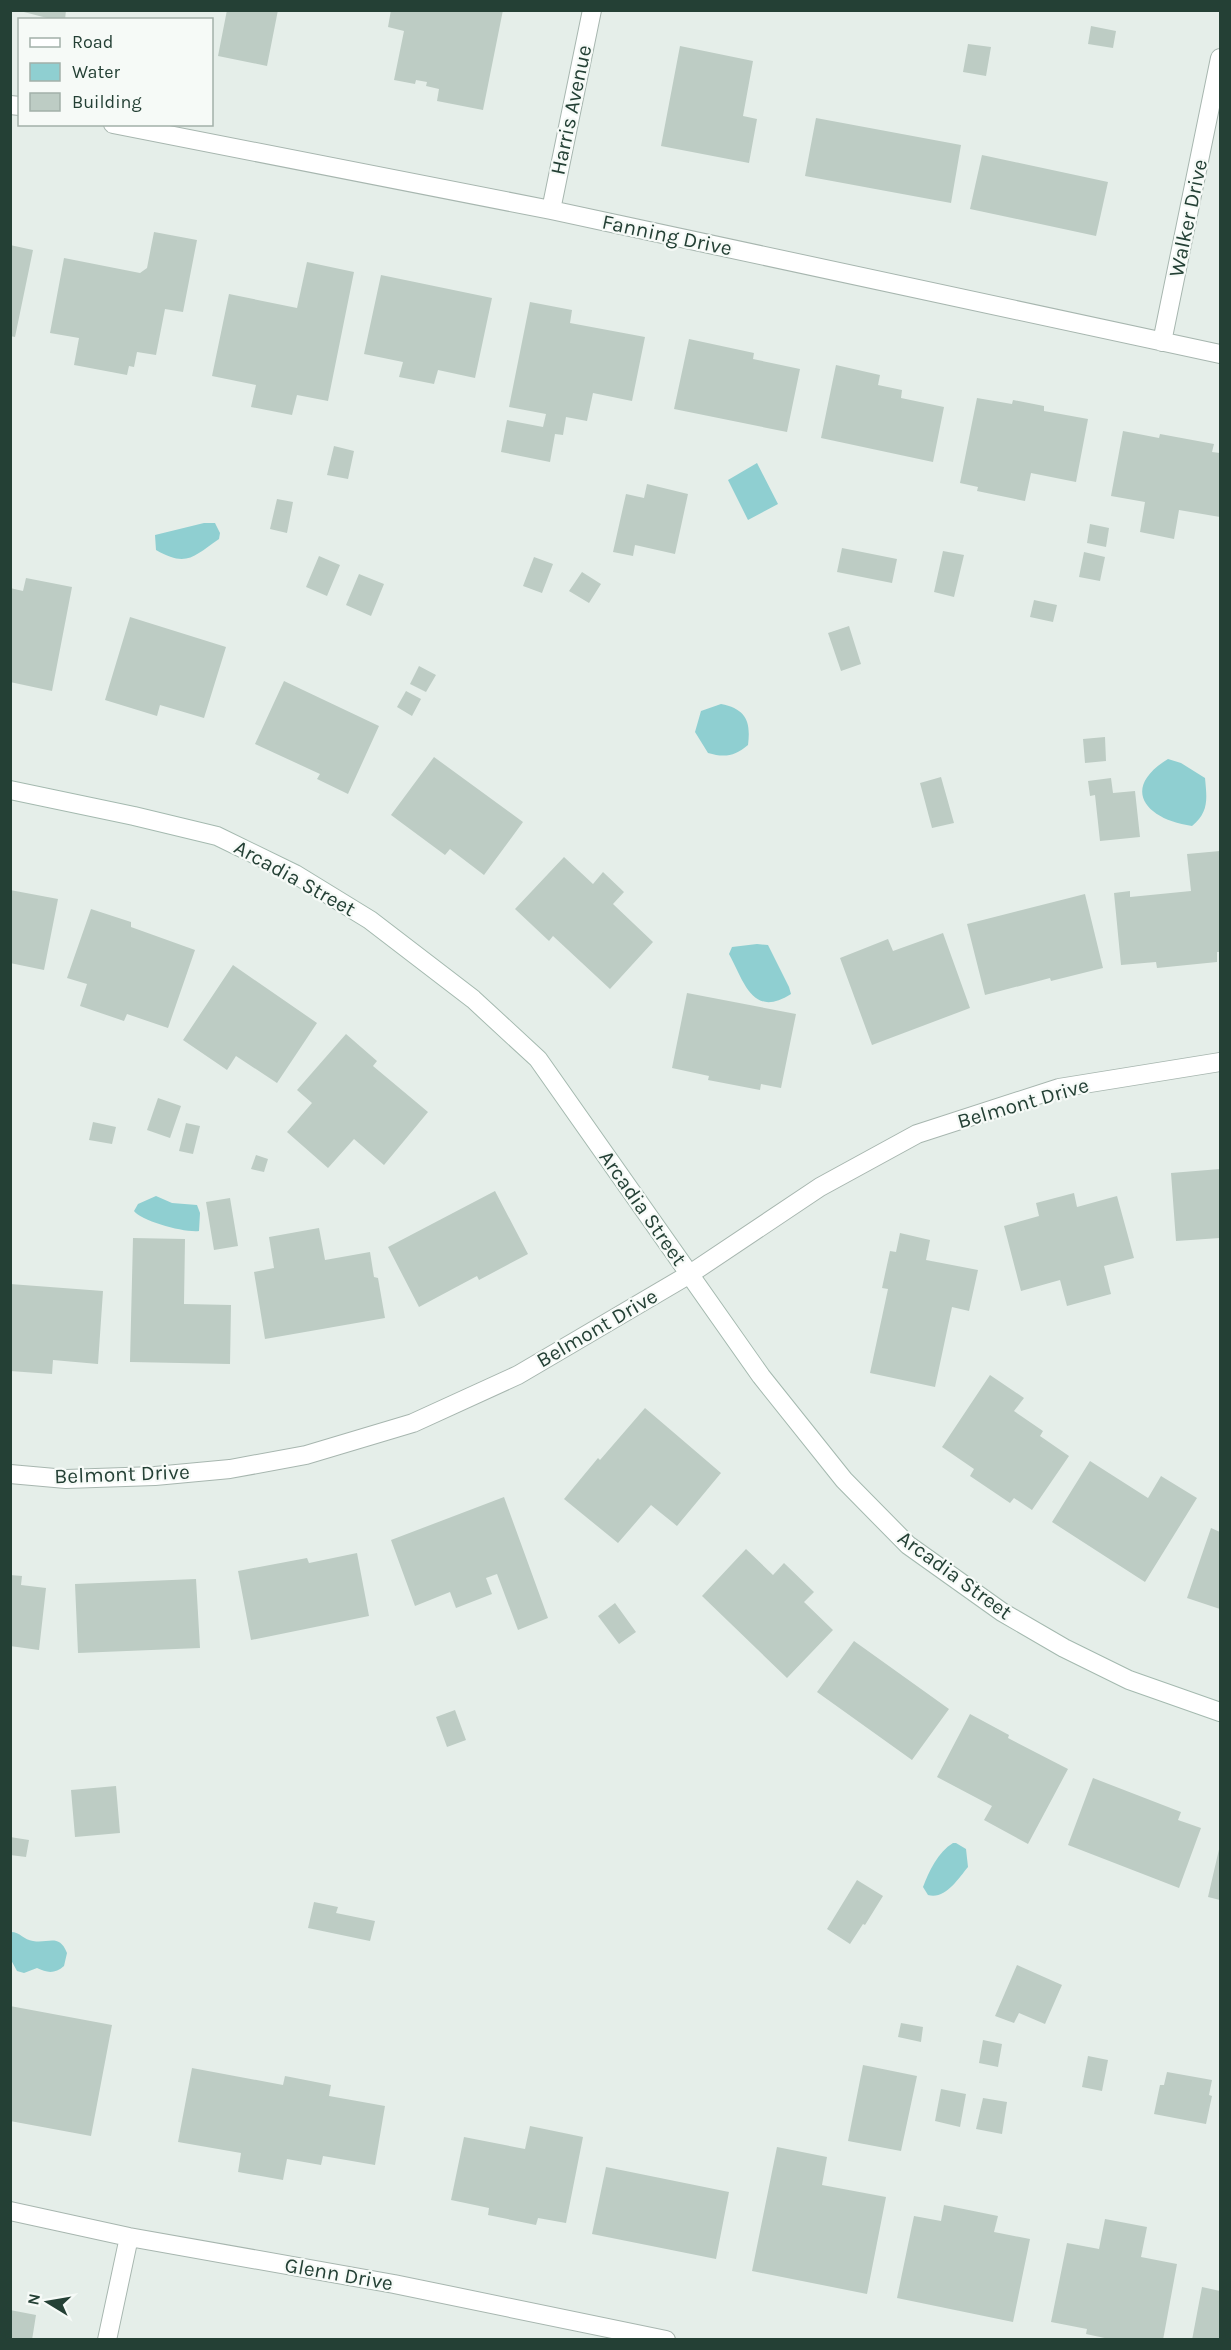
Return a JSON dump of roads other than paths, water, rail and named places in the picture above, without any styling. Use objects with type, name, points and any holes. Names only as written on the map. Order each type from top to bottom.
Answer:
[{"type":"street","name":"Harris Avenue","points":[[551,210],[592,10]]},
{"type":"street","name":"Walker Drive","points":[[1162,342],[1221,58]]},
{"type":"street","name":"Fanning Drive","points":[[122,126],[551,210],[1221,354]]},
{"type":"street","name":"Arcadia Street","points":[[10,790],[134,816],[217,837],[296,874],[370,920],[473,999],[538,1059],[761,1376],[844,1480],[908,1545],[1002,1612],[1064,1648],[1129,1680],[1221,1712]]},
{"type":"street","name":"Belmont Drive","points":[[10,1474],[66,1479],[155,1476],[230,1469],[306,1455],[413,1423],[507,1380],[690,1274],[820,1187],[917,1134],[1059,1088],[1221,1062]]},
{"type":"street","name":"Glenn Drive","points":[[10,2211],[129,2237],[394,2284],[666,2340]]},
{"type":"street","points":[[107,2340],[129,2237]]},
{"type":"water","points":[[757,463],[778,504],[748,520],[728,480]]},
{"type":"water","points":[[204,523],[215,523],[220,533],[219,539],[196,555],[183,559],[175,558],[156,550],[155,535]]},
{"type":"water","points":[[721,704],[741,713],[749,729],[748,745],[730,755],[708,753],[695,732],[701,711]]},
{"type":"water","points":[[1168,759],[1181,763],[1205,778],[1206,805],[1198,821],[1192,826],[1162,817],[1145,801],[1142,792],[1145,781],[1153,770]]},
{"type":"water","points":[[768,945],[789,987],[791,994],[778,1001],[767,1002],[751,993],[729,954],[732,947]]},
{"type":"water","points":[[156,1196],[172,1203],[197,1205],[200,1213],[199,1231],[164,1225],[145,1219],[134,1211],[138,1204]]},
{"type":"water","points":[[953,1843],[966,1849],[968,1867],[945,1892],[934,1896],[928,1895],[923,1887],[928,1875],[938,1857]]},
{"type":"water","points":[[11,1932],[38,1942],[57,1941],[67,1953],[64,1966],[51,1972],[37,1968],[24,1973],[17,1971],[11,1960]]}]
